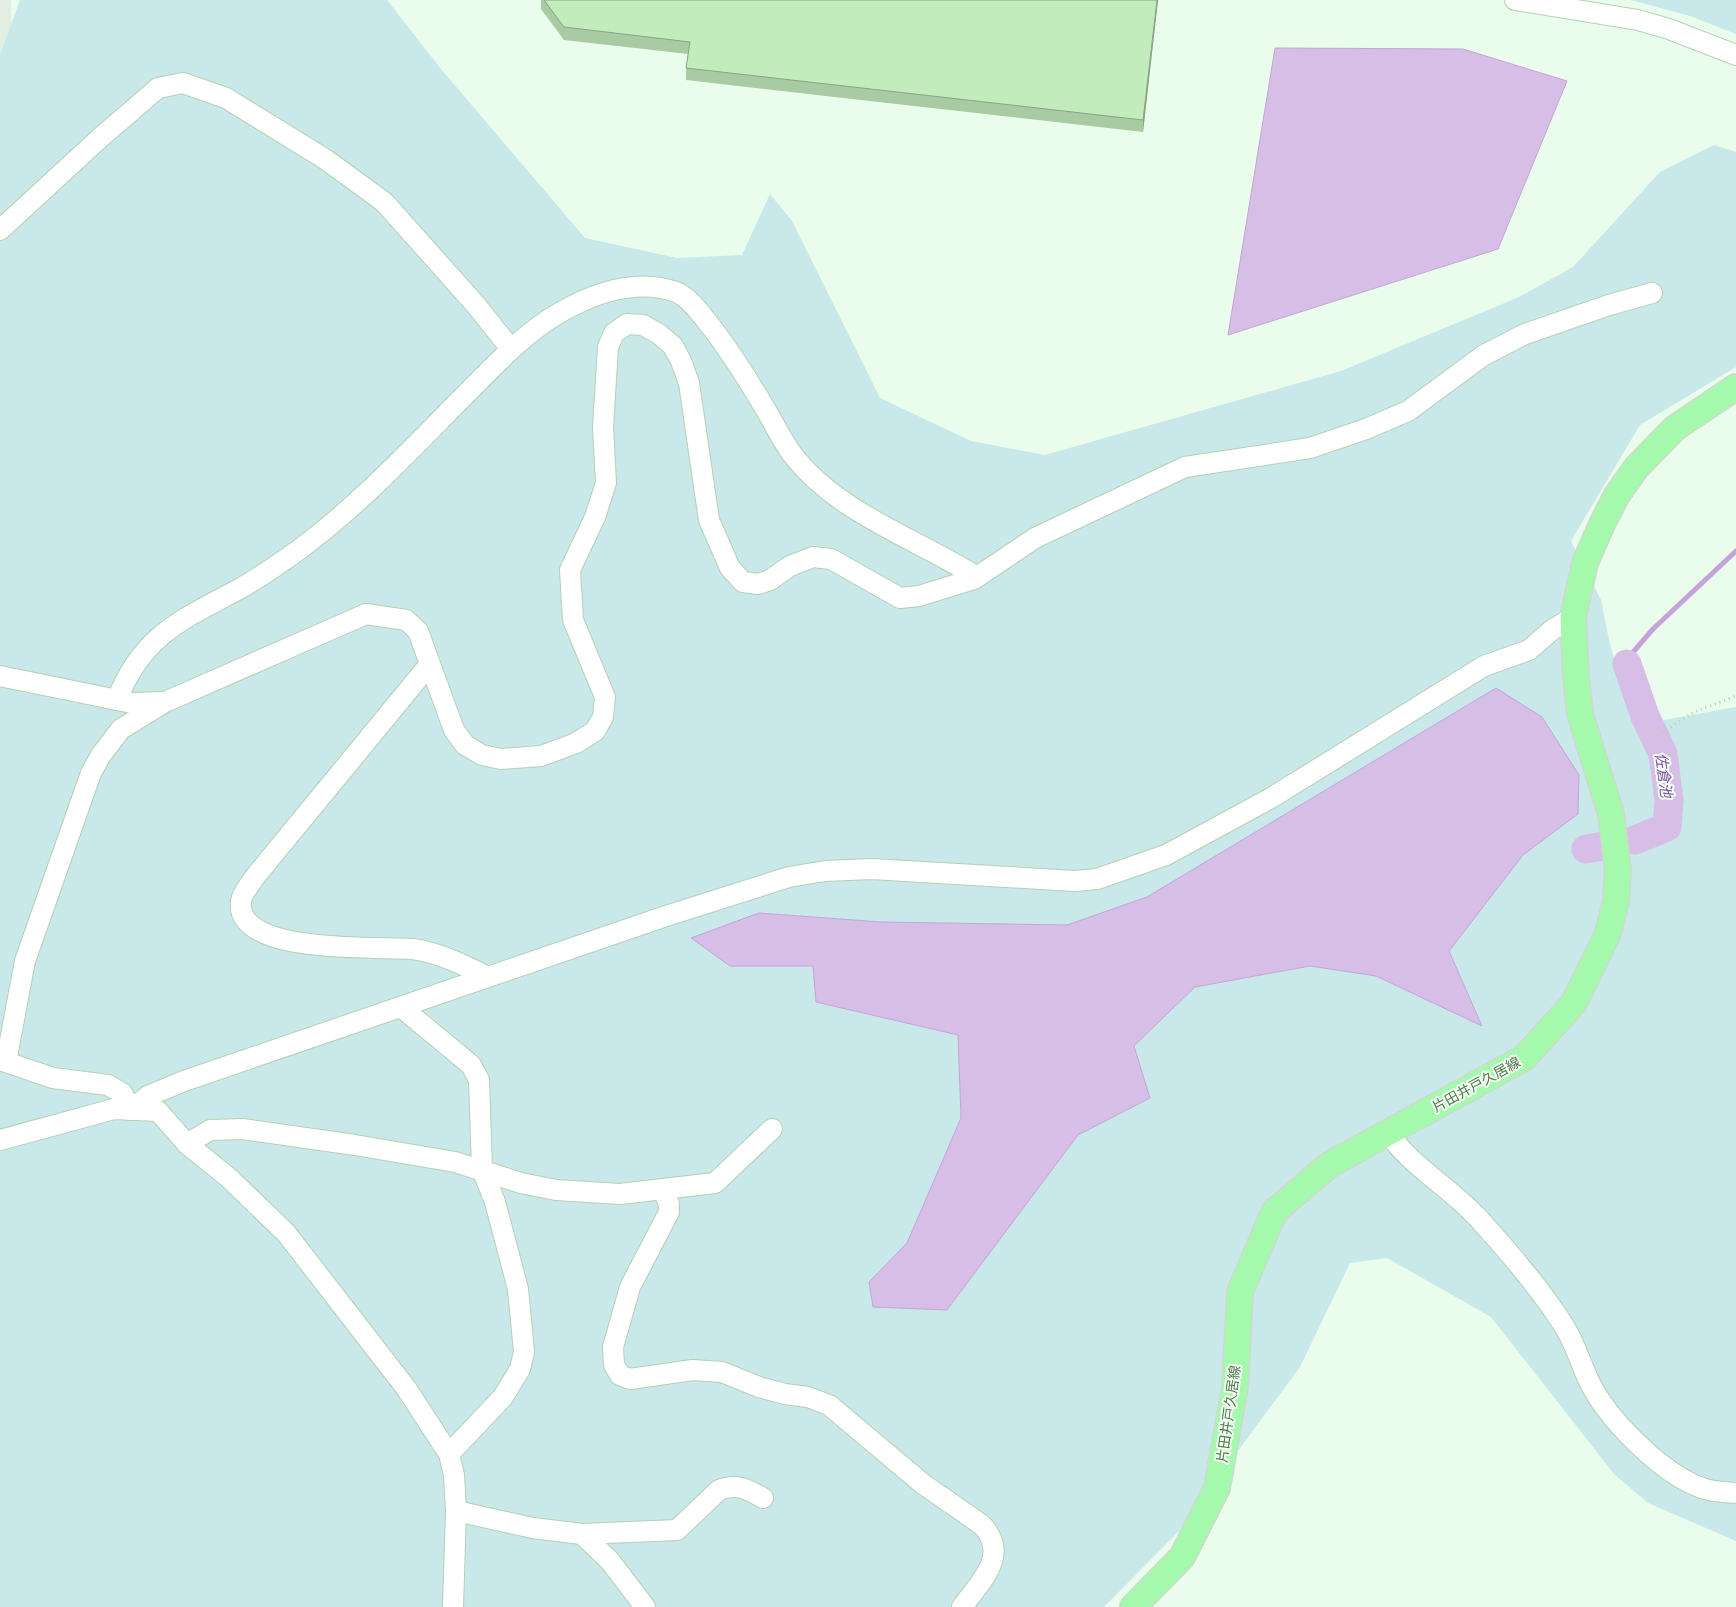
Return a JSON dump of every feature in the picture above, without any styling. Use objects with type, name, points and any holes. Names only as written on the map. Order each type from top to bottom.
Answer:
[{"type":"main road","name":"片田井戸久居線","points":[[1133,1607],[1182,1557],[1217,1488],[1235,1387],[1240,1292],[1274,1212],[1329,1165],[1524,1058],[1574,1003],[1608,933],[1616,901],[1618,870],[1611,814],[1580,714],[1576,678],[1573,617],[1585,563],[1617,495],[1636,468],[1675,428],[1736,387]]},
{"type":"street","points":[[1515,0],[1638,20],[1669,29],[1736,55]]},
{"type":"street","points":[[0,230],[100,138],[158,88],[183,82],[226,98],[325,158],[384,202],[475,304],[512,350]]},
{"type":"street","points":[[117,700],[125,679],[141,654],[169,628],[213,601],[242,588],[294,553],[331,524],[381,479],[512,350],[558,314],[591,296],[631,286],[679,293],[693,305],[732,353],[792,454],[820,485],[842,502],[943,556],[976,577]]},
{"type":"street","points":[[131,1110],[122,1093],[108,1085],[53,1078],[3,1061],[25,961],[91,773],[101,755],[121,730],[165,702],[366,614],[406,620],[418,631],[454,730],[465,745],[482,755],[501,759],[541,756],[576,743],[595,730],[603,717],[605,697],[573,620],[570,570],[595,517],[606,483],[603,427],[608,348],[614,333],[627,324],[643,325],[659,334],[673,346],[681,361],[689,383],[709,520],[730,568],[743,582],[758,584],[770,580],[790,566],[813,557],[831,559],[900,598],[919,596],[976,577],[1035,538],[1185,467],[1310,448],[1366,429],[1408,411],[1484,355],[1525,334],[1609,305],[1652,293]]},
{"type":"street","points":[[131,1110],[148,1096],[184,1081],[685,910],[789,877],[825,871],[872,870],[1074,881],[1097,880],[1166,855],[1271,798],[1484,666],[1529,650],[1552,630],[1573,617]]},
{"type":"street","points":[[429,665],[254,878],[241,898],[240,910],[254,928],[275,938],[295,943],[414,950],[450,958],[488,977]]},
{"type":"street","points":[[0,676],[132,703],[165,702]]},
{"type":"street","points":[[401,1007],[471,1065],[479,1080],[482,1169],[495,1202],[518,1289],[524,1352],[520,1369],[503,1397],[449,1454]]},
{"type":"street","points":[[0,1140],[114,1109],[158,1111],[187,1144],[229,1178],[286,1233],[406,1388],[449,1454],[454,1475],[456,1510],[453,1607]]},
{"type":"street","points":[[187,1144],[210,1130],[243,1129],[364,1146],[455,1162],[482,1169],[521,1183],[585,1194],[620,1194],[715,1183],[772,1129]]},
{"type":"street","points":[[1388,1133],[1400,1151],[1478,1218],[1550,1304],[1575,1343],[1588,1380],[1604,1408],[1621,1428],[1682,1479],[1704,1489],[1736,1493]]},
{"type":"street","points":[[663,1190],[669,1204],[669,1212],[644,1256],[630,1287],[613,1347],[614,1365],[620,1375],[630,1379],[693,1370],[715,1371],[759,1387],[785,1394],[808,1397],[829,1405],[923,1484],[982,1524],[989,1532],[994,1547],[994,1559],[989,1570],[962,1607]]},
{"type":"street","points":[[456,1510],[533,1528],[582,1534],[677,1530],[720,1490],[735,1485],[746,1488],[763,1498]]},
{"type":"street","points":[[582,1534],[610,1561],[645,1607]]},
{"type":"path","points":[[1658,735],[1694,712],[1736,696]]},
{"type":"shaded area","points":[[0,0],[11,0],[11,46],[0,63]]},
{"type":"shaded area","points":[[20,0],[387,0],[441,69],[585,238],[677,258],[742,255],[770,194],[792,221],[880,398],[971,441],[1045,455],[1341,371],[1519,297],[1573,267],[1660,172],[1714,145],[1736,152],[1736,367],[1640,425],[1571,541],[1601,600],[1610,645],[1636,725],[1736,707],[1736,1541],[1648,1503],[1614,1474],[1491,1317],[1387,1258],[1350,1263],[1300,1367],[1178,1532],[1104,1607],[0,1607],[0,55]],"holes":[[[1578,814],[1523,855],[1449,951],[1482,1025],[1376,976],[1310,966],[1195,987],[1134,1046],[1150,1098],[1078,1135],[947,1310],[869,1282],[907,1243],[961,1118],[958,1035],[816,1002],[814,966],[759,913],[881,922],[1067,925],[1147,897]]]},
{"type":"shaded area","points":[[1631,0],[1736,0],[1736,34],[1690,16]]},
{"type":"shaded area","points":[[1275,48],[1463,49],[1567,81],[1498,249],[1228,335]]},
{"type":"shaded area","points":[[1496,688],[1542,717],[1579,775],[1578,814],[1523,855],[1449,951],[1482,1026],[1376,976],[1310,966],[1195,987],[1134,1046],[1150,1098],[1078,1135],[947,1310],[873,1307],[869,1282],[907,1243],[961,1118],[958,1035],[816,1002],[813,966],[730,966],[691,938],[759,913],[881,922],[1067,925],[1147,897]]},
{"type":"building","points":[[544,0],[1157,0],[1143,120],[686,68],[690,42],[564,27]]},
{"type":"waterway","points":[[1627,664],[1628,658],[1653,629],[1736,551]]},
{"type":"waterway","name":"佐倉池","points":[[1627,664],[1645,716],[1663,754],[1669,801],[1667,827],[1635,840]]},
{"type":"waterway","name":"佐倉池","points":[[1586,849],[1604,846]]}]
